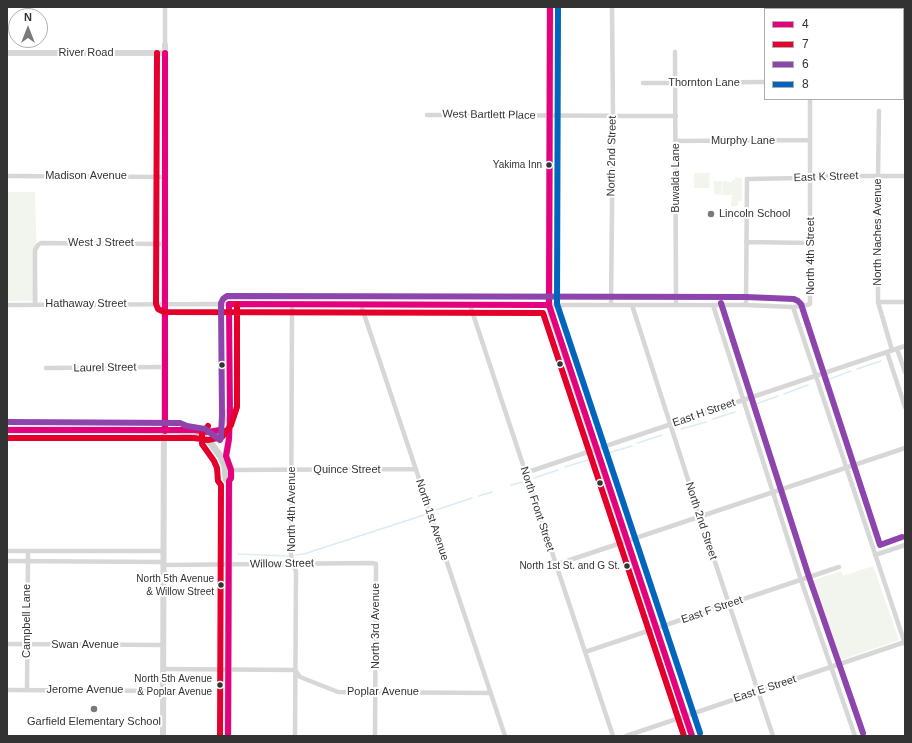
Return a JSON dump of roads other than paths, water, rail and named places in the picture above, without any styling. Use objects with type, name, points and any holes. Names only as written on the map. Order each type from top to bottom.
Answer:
[{"type":"main road","points":[[550,7],[549,305],[692,736]]},
{"type":"main road","points":[[7,430],[117,430],[179,432],[194,430],[226,432],[229,436],[226,456],[231,478],[229,481],[228,736]]},
{"type":"main road","points":[[216,431],[210,436],[212,444],[221,458],[226,479],[229,481]]},
{"type":"main road","points":[[179,432],[202,437],[220,449],[227,445]]},
{"type":"street","points":[[164,736],[163,551],[165,431],[165,7]]},
{"type":"street","name":"North 2nd Street","points":[[611,305],[613,116],[612,7]]},
{"type":"street","name":"Buwalda Lane","points":[[675,52],[676,305]]},
{"type":"street","name":"River Road","points":[[7,53],[165,53]]},
{"type":"street","name":"Thornton Lane","points":[[643,83],[764,82]]},
{"type":"street","name":"North 4th Street","points":[[810,100],[810,304],[808,306],[793,307],[905,643]]},
{"type":"street","name":"North Naches Avenue","points":[[879,111],[878,302],[892,350],[905,408]]},
{"type":"street","name":"West Bartlett Place","points":[[427,115],[676,116]]},
{"type":"street","name":"Murphy Lane","points":[[676,141],[810,140]]},
{"type":"street","name":"Madison Avenue","points":[[7,176],[164,177]]},
{"type":"street","name":"East K Street","points":[[746,242],[747,179],[804,178],[811,176],[905,176]]},
{"type":"street","points":[[746,305],[746,242],[811,243]]},
{"type":"street","name":"West J Street","points":[[35,305],[35,250],[41,243],[165,244]]},
{"type":"street","points":[[878,302],[905,302]]},
{"type":"street","points":[[229,436],[229,304],[746,305],[793,307]]},
{"type":"street","name":"Hathaway Street","points":[[7,305],[229,304]]},
{"type":"street","name":"North 4th Avenue","points":[[292,304],[292,555],[296,572],[295,736]]},
{"type":"street","name":"North 1st Avenue","points":[[361,305],[491,693],[504,736]]},
{"type":"street","name":"North Front Street","points":[[470,305],[613,736]]},
{"type":"street","name":"North 2nd Street","points":[[632,305],[700,517],[773,736]]},
{"type":"street","points":[[713,305],[773,492],[855,736]]},
{"type":"street","name":"East H Street","points":[[525,473],[905,346]]},
{"type":"street","name":"North Naches Avenue","points":[[892,350],[905,372]]},
{"type":"street","name":"Laurel Street","points":[[46,368],[165,367]]},
{"type":"street","points":[[216,431],[224,422],[229,406]]},
{"type":"street","points":[[555,564],[627,542],[905,448]]},
{"type":"street","name":"Quince Street","points":[[230,470],[416,469]]},
{"type":"street","points":[[875,555],[905,545]]},
{"type":"street","points":[[7,551],[163,551]]},
{"type":"street","name":"Campbell Lane","points":[[27,690],[28,551]]},
{"type":"street","name":"Willow Street","points":[[7,561],[229,565],[376,564]]},
{"type":"street","name":"North 3rd Avenue","points":[[375,736],[376,564]]},
{"type":"street","name":"East F Street","points":[[585,652],[839,567]]},
{"type":"street","name":"East E Street","points":[[626,736],[905,643]]},
{"type":"street","name":"Swan Avenue","points":[[7,644],[163,645]]},
{"type":"street","points":[[163,669],[295,670]]},
{"type":"street","name":"Poplar Avenue","points":[[295,670],[300,677],[338,692],[491,693]]},
{"type":"street","name":"Jerome Avenue","points":[[7,690],[163,691]]},
{"type":"waterway","points":[[857,369],[881,361]]},
{"type":"waterway","points":[[827,380],[851,371]]},
{"type":"waterway","points":[[784,394],[808,385]]},
{"type":"waterway","points":[[756,404],[778,396]]},
{"type":"waterway","points":[[713,419],[735,412]]},
{"type":"waterway","points":[[681,429],[706,422]]},
{"type":"waterway","points":[[638,443],[662,435]]},
{"type":"waterway","points":[[608,453],[632,446]]},
{"type":"waterway","points":[[565,467],[588,460]]},
{"type":"waterway","points":[[534,478],[558,470]]},
{"type":"waterway","points":[[511,485],[523,482]]},
{"type":"waterway","points":[[479,496],[492,492]]},
{"type":"waterway","points":[[436,510],[472,498]]},
{"type":"waterway","points":[[295,555],[304,554],[424,515]]},
{"type":"waterway","points":[[238,554],[288,556]]},
{"type":"place","name":"Yakima Inn","points":[[549,165]]},
{"type":"place","name":"Lincoln School","points":[[711,214]]},
{"type":"place","name":"North 1st St. and G St.","points":[[627,566]]},
{"type":"place","name":"North 5th Avenue & Willow Street","points":[[221,585]]},
{"type":"place","name":"North 5th Avenue & Poplar Avenue","points":[[220,685]]},
{"type":"place","name":"Garfield Elementary School","points":[[94,709]]}]
